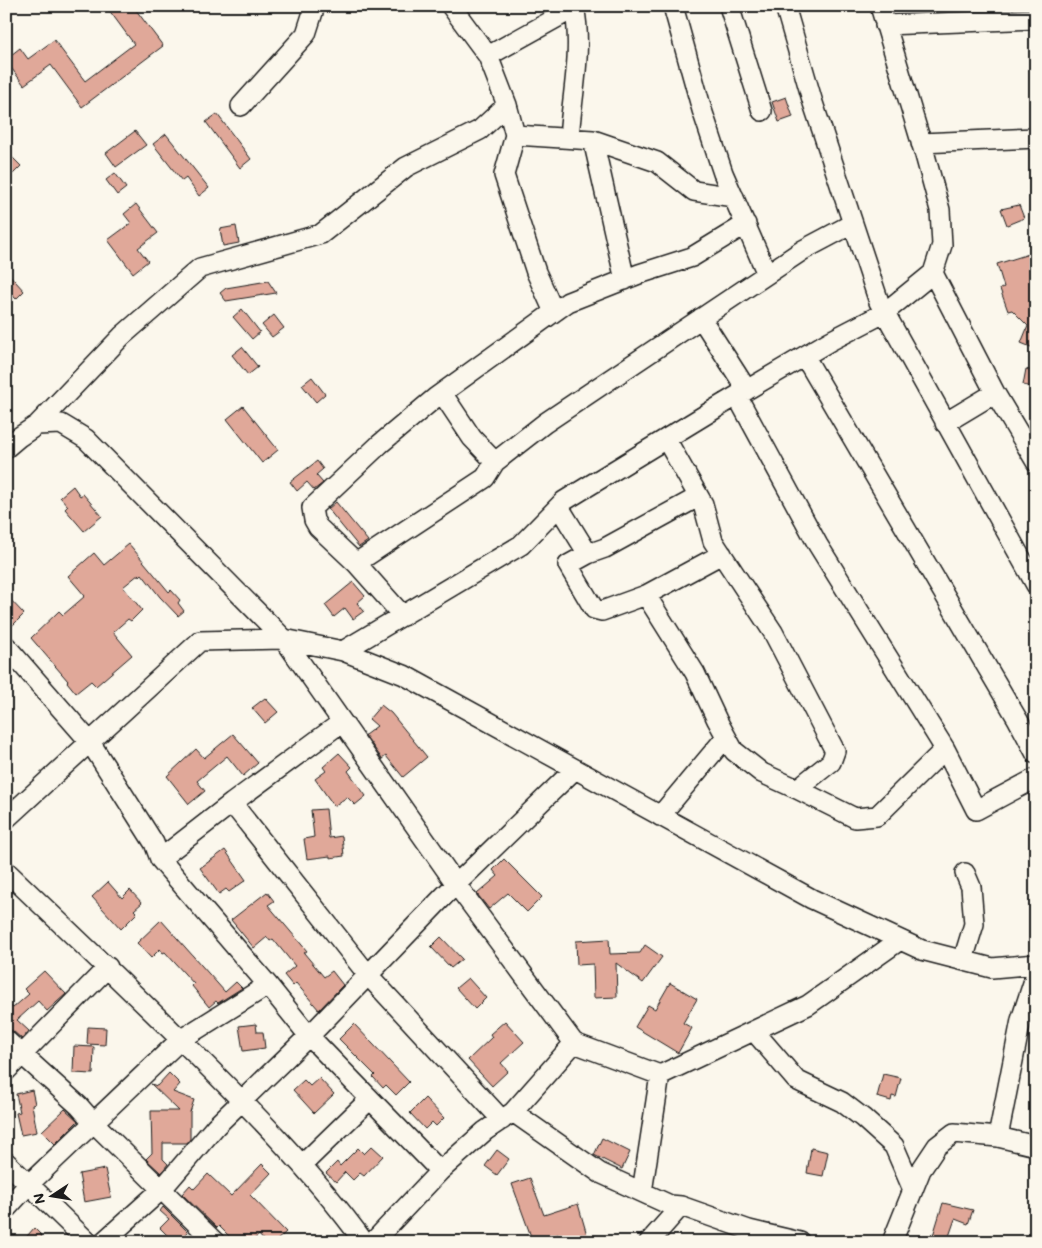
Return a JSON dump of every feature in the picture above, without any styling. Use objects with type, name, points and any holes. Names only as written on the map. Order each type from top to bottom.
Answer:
[{"type":"street","points":[[241,106],[306,34],[315,6]]},
{"type":"street","points":[[451,6],[488,56],[507,105],[515,135],[504,175],[536,272],[554,312]]},
{"type":"street","points":[[673,6],[702,110],[723,173],[767,274]]},
{"type":"street","points":[[729,6],[762,111]]},
{"type":"street","points":[[785,6],[813,103],[852,224],[884,313],[1036,585]]},
{"type":"street","points":[[343,651],[521,545],[564,501],[804,356],[884,313],[933,273],[942,245],[940,210],[880,6]]},
{"type":"street","points":[[488,56],[575,7],[578,61],[569,138]]},
{"type":"street","points":[[885,25],[1036,19]]},
{"type":"street","points":[[6,448],[37,425],[122,336],[200,268],[321,234],[406,167],[480,130],[507,105]]},
{"type":"street","points":[[515,135],[593,140],[657,162],[694,191],[734,197]]},
{"type":"street","points":[[921,143],[1036,138]]},
{"type":"street","points":[[593,140],[625,280]]},
{"type":"street","points":[[403,616],[356,563],[318,527],[314,520],[312,508],[380,444],[442,393],[568,302],[692,257],[746,224]]},
{"type":"street","points":[[356,563],[485,478],[495,462],[545,423],[803,250],[852,224]]},
{"type":"street","points":[[933,273],[995,393],[1036,462]]},
{"type":"street","points":[[701,318],[742,393],[818,544],[945,749],[976,810],[1036,778]]},
{"type":"street","points":[[804,356],[1018,720],[1036,754]]},
{"type":"street","points":[[442,393],[472,438],[495,462]]},
{"type":"street","points":[[945,423],[995,393]]},
{"type":"street","points":[[37,425],[61,424],[86,439],[284,639],[456,884],[574,1043],[660,1075],[808,1005],[900,940]]},
{"type":"street","points":[[666,439],[703,504],[714,541],[773,632],[835,750],[831,762],[797,789]]},
{"type":"street","points":[[698,497],[605,548],[588,554],[568,565],[594,610],[602,611],[646,595],[722,554]]},
{"type":"street","points":[[559,506],[588,554]]},
{"type":"street","points":[[646,595],[694,673],[734,751],[762,773],[855,818],[876,816],[945,749]]},
{"type":"street","points":[[6,819],[200,641],[284,639],[343,651],[404,675],[812,899],[900,940],[922,950],[992,968],[1035,973],[1021,1020],[998,1137]]},
{"type":"street","points":[[6,646],[90,742],[154,844],[160,859],[309,1036],[440,1171]]},
{"type":"street","points":[[160,859],[342,722]]},
{"type":"street","points":[[660,816],[726,737]]},
{"type":"street","points":[[103,1242],[161,1190],[216,1126],[309,1036],[456,884],[575,769]]},
{"type":"street","points":[[232,803],[368,975],[507,1116],[600,1173],[670,1205],[681,1206],[749,1230],[800,1242]]},
{"type":"street","points":[[6,871],[108,967],[243,1100],[335,1202],[364,1242]]},
{"type":"street","points":[[963,960],[974,924],[971,887],[965,874]]},
{"type":"street","points":[[6,1071],[108,967]]},
{"type":"street","points":[[6,1209],[29,1184],[180,1040],[268,985]]},
{"type":"street","points":[[754,1031],[796,1080],[842,1102],[894,1146],[913,1190]]},
{"type":"street","points":[[6,1040],[79,1106],[94,1124],[215,1242]]},
{"type":"street","points":[[373,1242],[440,1171],[485,1131],[507,1116],[574,1043]]},
{"type":"street","points":[[642,1192],[660,1075]]},
{"type":"street","points":[[302,1165],[370,1099]]},
{"type":"street","points":[[892,1242],[921,1170],[937,1146],[954,1133],[998,1137],[1036,1146]]},
{"type":"street","points":[[6,1162],[88,1242]]},
{"type":"street","points":[[649,1242],[681,1206]]},
{"type":"building","points":[[106,6],[133,6],[163,46],[82,107],[51,65],[24,85],[6,61],[20,48],[28,59],[54,40],[85,81],[134,44]]},
{"type":"building","points":[[786,97],[793,117],[779,122],[772,102]]},
{"type":"building","points":[[217,114],[251,159],[240,168],[206,122]]},
{"type":"building","points":[[135,131],[146,145],[116,167],[106,153]]},
{"type":"building","points":[[166,134],[209,188],[199,196],[186,178],[182,181],[153,144]]},
{"type":"building","points":[[6,151],[21,166],[13,174],[6,168]]},
{"type":"building","points":[[115,173],[126,188],[117,195],[106,180]]},
{"type":"building","points":[[136,204],[158,233],[138,248],[148,261],[133,273],[108,240],[131,223],[124,214]]},
{"type":"building","points":[[1019,205],[1024,218],[1007,225],[1001,209]]},
{"type":"building","points":[[236,226],[239,243],[223,246],[220,229]]},
{"type":"building","points":[[1029,254],[1033,268],[1036,267],[1036,349],[1021,343],[1028,326],[1012,310],[1008,311],[1000,289],[1004,287],[997,264]]},
{"type":"building","points":[[6,271],[24,291],[16,299],[6,288]]},
{"type":"building","points":[[268,281],[276,293],[226,301],[220,293],[226,288]]},
{"type":"building","points":[[242,309],[260,332],[252,339],[233,317]]},
{"type":"building","points":[[274,315],[284,328],[272,337],[262,325]]},
{"type":"building","points":[[242,347],[258,367],[248,375],[232,355]]},
{"type":"building","points":[[1026,369],[1036,372],[1036,388],[1023,385]]},
{"type":"building","points":[[312,377],[325,394],[316,402],[302,385]]},
{"type":"building","points":[[243,406],[278,450],[262,463],[227,419]]},
{"type":"building","points":[[317,461],[323,469],[316,475],[323,483],[314,490],[307,482],[297,491],[290,482]]},
{"type":"building","points":[[73,486],[80,496],[83,494],[102,516],[84,531],[65,509],[68,506],[60,497]]},
{"type":"building","points":[[336,502],[368,541],[359,547],[328,509]]},
{"type":"building","points":[[129,544],[169,592],[171,590],[180,600],[178,603],[184,611],[178,616],[142,574],[140,576],[139,574],[123,587],[142,610],[131,621],[128,619],[113,632],[132,655],[96,686],[91,681],[76,693],[31,638],[59,611],[63,615],[85,596],[68,576],[94,553],[104,565]]},
{"type":"building","points":[[353,582],[365,596],[357,603],[364,611],[353,619],[345,608],[334,617],[325,605]]},
{"type":"building","points":[[6,595],[24,614],[12,626],[6,619]]},
{"type":"building","points":[[265,698],[278,712],[265,723],[252,708]]},
{"type":"building","points":[[381,705],[391,713],[427,757],[403,777],[386,756],[382,759],[365,735],[377,726],[369,719]]},
{"type":"building","points":[[233,734],[258,763],[243,776],[227,756],[197,781],[205,791],[189,804],[167,776],[196,749],[204,758]]},
{"type":"building","points":[[339,753],[352,767],[348,771],[366,796],[355,805],[347,797],[334,806],[315,779],[326,771],[323,767]]},
{"type":"building","points":[[326,809],[329,838],[342,836],[344,856],[307,859],[304,839],[314,837],[311,810]]},
{"type":"building","points":[[225,850],[246,880],[229,892],[226,889],[219,894],[200,868]]},
{"type":"building","points":[[504,859],[542,897],[527,912],[508,893],[489,909],[477,894],[498,876],[493,870]]},
{"type":"building","points":[[108,882],[122,898],[130,890],[142,903],[134,910],[137,913],[121,929],[92,897]]},
{"type":"building","points":[[267,892],[274,901],[268,905],[307,951],[304,953],[324,977],[332,971],[343,985],[319,1010],[296,983],[293,986],[284,975],[295,966],[273,939],[270,941],[267,937],[254,948],[231,920]]},
{"type":"building","points":[[161,920],[225,992],[236,982],[242,988],[218,1003],[216,1001],[209,1007],[192,986],[194,984],[165,952],[163,953],[160,949],[151,958],[137,943]]},
{"type":"building","points":[[441,937],[462,959],[451,968],[431,947]]},
{"type":"building","points":[[609,939],[610,954],[640,953],[645,945],[662,957],[643,983],[616,963],[617,997],[594,998],[593,964],[577,965],[576,941]]},
{"type":"building","points":[[44,971],[66,994],[47,1011],[38,1001],[17,1020],[29,1031],[22,1039],[13,1031],[6,1029],[6,1002],[13,1008],[29,994],[24,989]]},
{"type":"building","points":[[468,978],[486,998],[475,1009],[456,988]]},
{"type":"building","points":[[670,983],[697,999],[683,1023],[692,1028],[678,1053],[635,1027],[648,1005],[655,1009]]},
{"type":"building","points":[[505,1021],[524,1042],[501,1063],[508,1071],[492,1086],[468,1060],[492,1037],[490,1034]]},
{"type":"building","points":[[256,1024],[257,1032],[263,1032],[265,1048],[243,1051],[239,1026]]},
{"type":"building","points":[[354,1024],[409,1082],[396,1095],[386,1085],[383,1088],[373,1077],[375,1075],[339,1039]]},
{"type":"building","points":[[88,1027],[106,1028],[105,1045],[87,1044]]},
{"type":"building","points":[[74,1046],[94,1047],[93,1074],[73,1073]]},
{"type":"building","points":[[169,1073],[180,1084],[173,1092],[194,1100],[190,1112],[190,1139],[187,1143],[163,1143],[163,1159],[168,1164],[161,1173],[146,1159],[152,1153],[151,1111],[179,1111],[151,1084],[157,1086]]},
{"type":"building","points":[[883,1074],[901,1078],[896,1097],[892,1096],[891,1101],[877,1097]]},
{"type":"building","points":[[319,1078],[334,1094],[314,1113],[293,1090],[304,1080],[310,1086]]},
{"type":"building","points":[[32,1090],[35,1104],[32,1105],[37,1132],[21,1135],[16,1113],[20,1112],[16,1094]]},
{"type":"building","points":[[425,1098],[444,1118],[436,1126],[432,1122],[425,1129],[410,1113]]},
{"type":"building","points":[[65,1109],[78,1121],[55,1144],[42,1131]]},
{"type":"building","points":[[602,1138],[630,1152],[622,1169],[594,1155]]},
{"type":"building","points":[[372,1146],[383,1156],[364,1176],[360,1173],[353,1180],[345,1172],[336,1182],[326,1173],[337,1162],[340,1166],[358,1148],[364,1154]]},
{"type":"building","points":[[811,1148],[828,1152],[823,1176],[807,1173]]},
{"type":"building","points":[[497,1150],[509,1159],[497,1175],[485,1166]]},
{"type":"building","points":[[262,1164],[271,1173],[250,1195],[286,1232],[275,1242],[265,1242],[259,1235],[251,1242],[235,1242],[219,1226],[217,1228],[182,1194],[190,1185],[194,1189],[208,1174],[231,1196]]},
{"type":"building","points":[[105,1169],[111,1197],[84,1202],[79,1174]]},
{"type":"building","points":[[530,1178],[544,1215],[578,1204],[589,1242],[560,1242],[558,1234],[538,1242],[533,1242],[512,1184]]},
{"type":"building","points":[[943,1203],[973,1210],[968,1224],[955,1219],[947,1242],[931,1242]]},
{"type":"building","points":[[163,1207],[188,1232],[179,1242],[174,1242],[160,1228],[169,1219],[160,1211]]},
{"type":"building","points":[[34,1228],[42,1236],[37,1242],[22,1242]]}]
